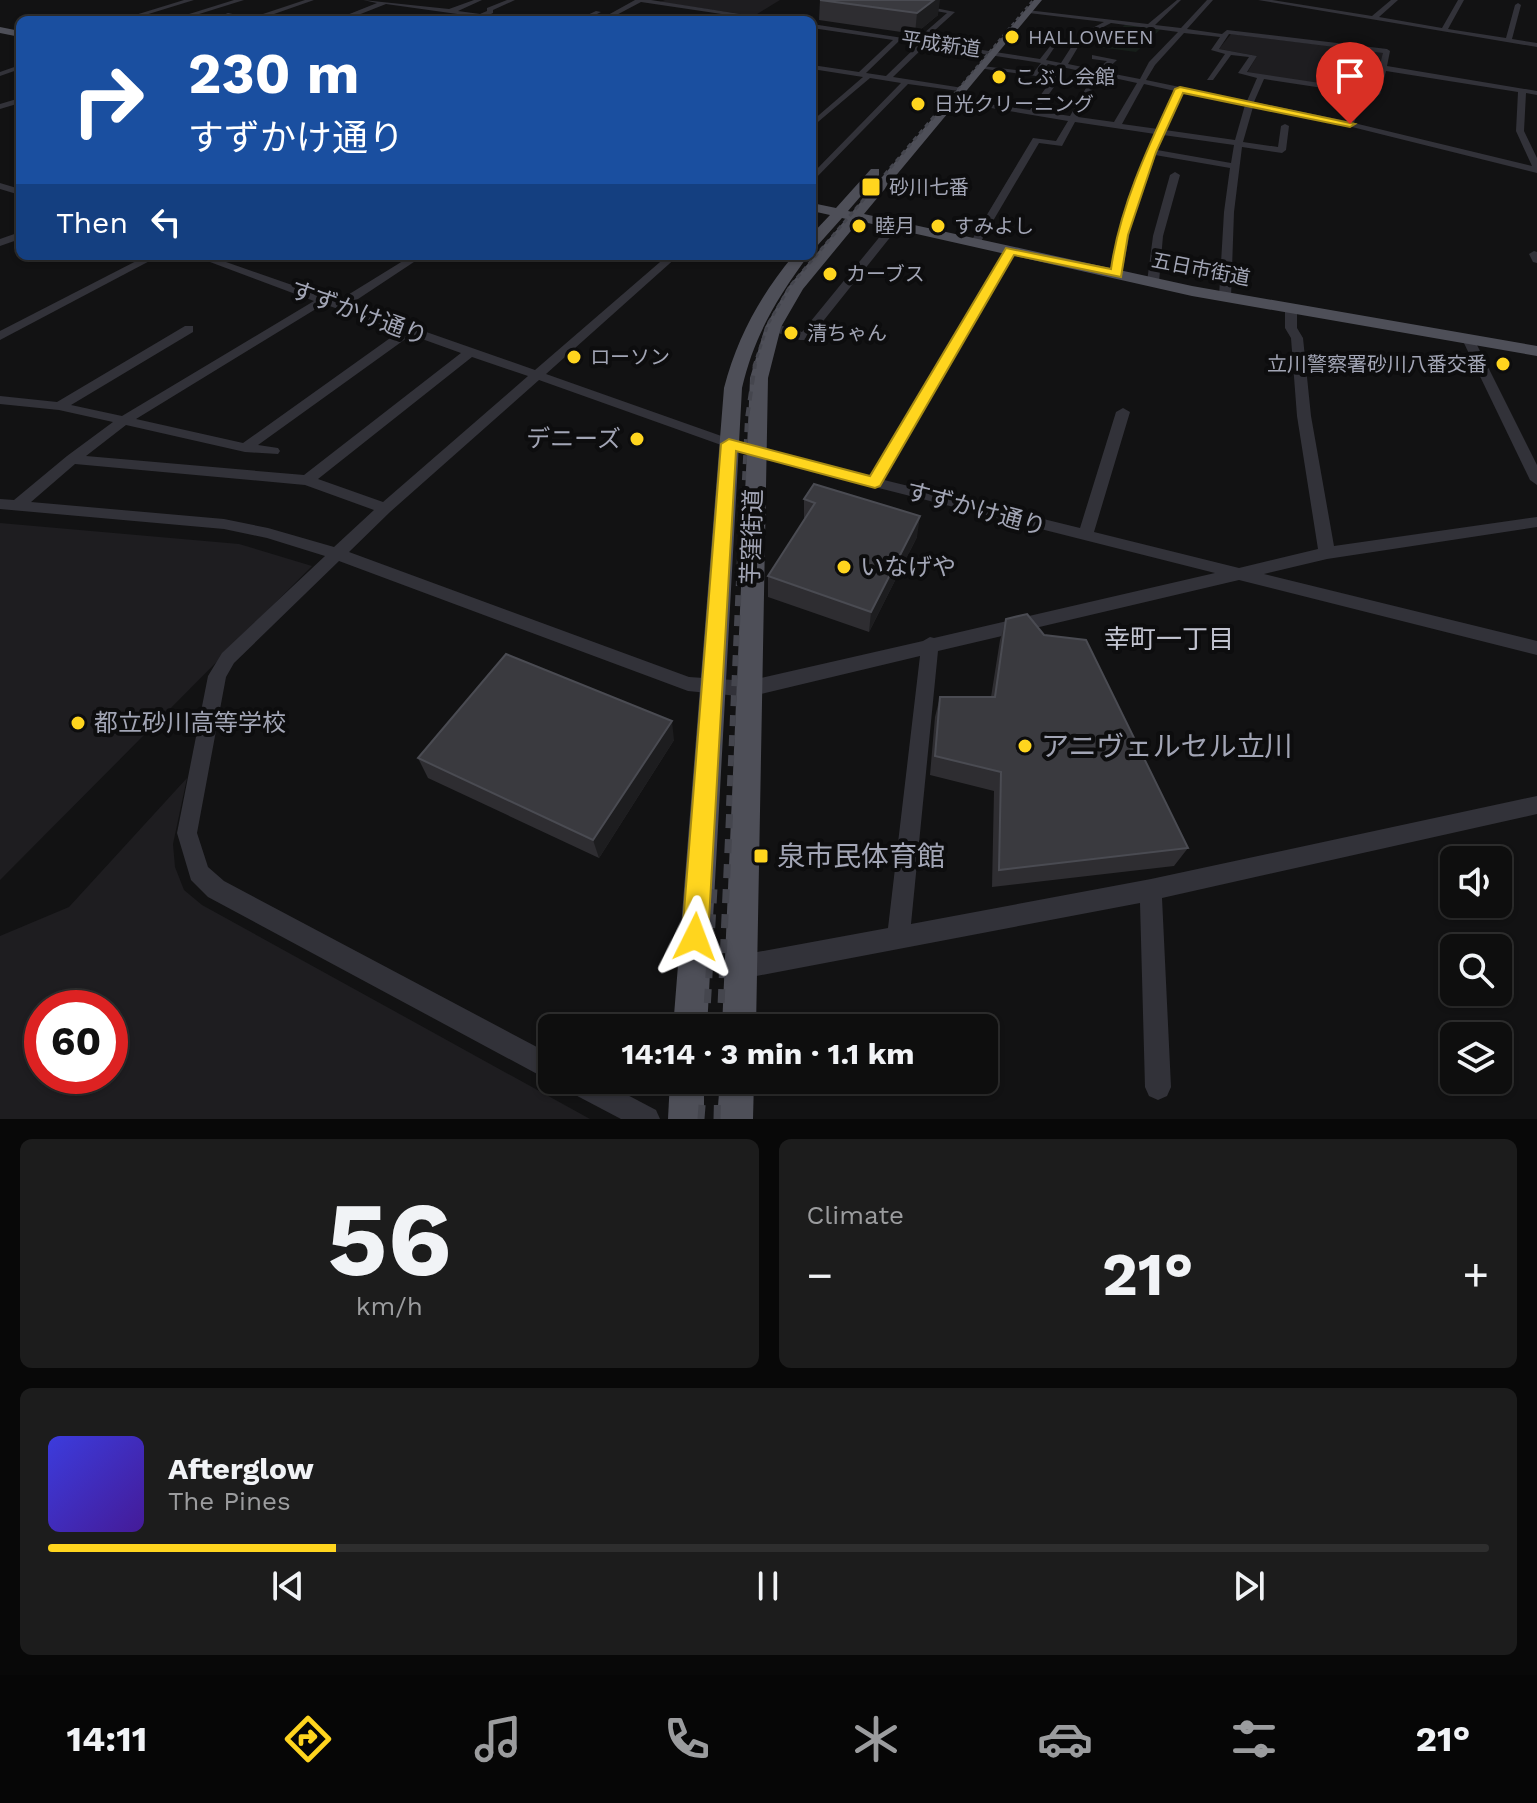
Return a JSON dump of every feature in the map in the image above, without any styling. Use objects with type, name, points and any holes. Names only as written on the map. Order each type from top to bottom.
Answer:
[{"type":"main road","name":"芋窪街道","points":[[816,239],[949,88],[988,51],[1028,6],[1038,0]]},
{"type":"main road","name":"芋窪街道","points":[[739,1014],[759,378],[773,327],[796,287],[982,68],[988,51]]},
{"type":"main road","name":"五日市街道","points":[[816,208],[1225,297],[1537,351]]},
{"type":"main road","name":"芋窪街道","points":[[691,1014],[733,388],[744,344],[762,307],[798,260]]},
{"type":"main road","points":[[686,1119],[687,1094]]},
{"type":"main road","points":[[735,1119],[736,1094]]},
{"type":"street","points":[[136,16],[191,0]]},
{"type":"street","points":[[187,16],[241,0]]},
{"type":"street","points":[[263,16],[311,0]]},
{"type":"street","points":[[366,0],[481,16],[491,12],[489,9],[512,0]]},
{"type":"street","points":[[399,4],[411,0]]},
{"type":"street","points":[[450,11],[479,0]]},
{"type":"street","points":[[610,16],[640,0],[750,16]]},
{"type":"street","points":[[887,79],[952,12],[910,5],[917,0]]},
{"type":"street","points":[[1116,126],[1152,64],[1210,0]]},
{"type":"street","points":[[1261,0],[1537,45]]},
{"type":"street","points":[[1305,7],[1314,0]]},
{"type":"street","points":[[1374,18],[1395,0]]},
{"type":"street","points":[[1444,30],[1461,0]]},
{"type":"street","points":[[1151,25],[1179,1]]},
{"type":"street","points":[[349,16],[386,3]]},
{"type":"street","points":[[1509,39],[1518,5]]},
{"type":"street","points":[[1028,6],[1109,22],[1226,36]]},
{"type":"street","points":[[690,16],[703,9]]},
{"type":"street","points":[[589,16],[598,12]]},
{"type":"street","points":[[1374,49],[1392,21]]},
{"type":"street","points":[[1063,66],[1081,36],[1109,22]]},
{"type":"street","name":"平成新道","points":[[816,27],[988,51],[1248,102],[1537,169]]},
{"type":"street","points":[[1227,32],[1374,49],[1387,51],[1376,94],[1242,73],[1253,56],[1214,50],[1227,32]]},
{"type":"street","points":[[816,121],[899,38]]},
{"type":"street","points":[[982,68],[1031,75],[1043,64],[1055,42]]},
{"type":"street","points":[[1210,78],[1230,52]]},
{"type":"street","points":[[975,243],[1036,140],[1059,144],[1098,73],[1113,60],[1095,57]]},
{"type":"street","points":[[1031,114],[1060,73],[1043,64]]},
{"type":"street","points":[[816,68],[963,90]]},
{"type":"street","points":[[1383,68],[1537,93]]},
{"type":"street","points":[[816,75],[823,69]]},
{"type":"street","points":[[1225,297],[1236,144],[1248,102],[1261,77]]},
{"type":"street","points":[[816,175],[906,82]]},
{"type":"street","points":[[1293,112],[1305,83]]},
{"type":"street","points":[[1117,274],[1122,235],[1151,152],[1180,89]]},
{"type":"street","points":[[1522,90],[1520,131],[1537,169]]},
{"type":"street","points":[[1350,124],[1361,91]]},
{"type":"street","points":[[953,101],[1282,150],[1285,126]]},
{"type":"street","points":[[1151,152],[1234,166]]},
{"type":"street","points":[[1145,170],[1180,175],[1162,233],[1158,236],[1153,282]]},
{"type":"street","points":[[773,327],[804,337],[895,225]]},
{"type":"street","points":[[875,483],[1010,251]]},
{"type":"street","points":[[0,336],[146,260]]},
{"type":"street","name":"すずかけ通り","points":[[210,260],[757,453],[1537,648]]},
{"type":"street","points":[[339,306],[412,260]]},
{"type":"street","points":[[538,1062],[216,889],[199,873],[190,852],[187,833],[217,676],[228,658],[385,508],[668,260]]},
{"type":"street","points":[[9,505],[125,420],[323,300]]},
{"type":"street","points":[[1291,308],[1291,328],[1297,338],[1304,416],[1327,553]]},
{"type":"street","points":[[59,406],[194,331],[170,324]]},
{"type":"street","points":[[245,448],[408,331]]},
{"type":"street","points":[[1468,339],[1537,480]]},
{"type":"street","points":[[307,480],[470,352]]},
{"type":"street","points":[[0,400],[59,406],[245,448],[273,451]]},
{"type":"street","points":[[1085,537],[1123,412]]},
{"type":"street","points":[[72,459],[307,480],[385,508]]},
{"type":"street","points":[[9,505],[224,524],[268,533],[337,554],[688,684],[748,689],[1327,553],[1537,522]]},
{"type":"street","points":[[898,937],[930,644]]},
{"type":"street","points":[[741,967],[1151,890],[1537,805]]},
{"type":"street","points":[[1151,890],[1158,1087]]},
{"type":"street","points":[[600,1094],[647,1119]]},
{"type":"shaded area","points":[[780,0],[754,16],[660,2]]},
{"type":"shaded area","points":[[1125,25],[1163,27],[1136,52],[1098,47]]},
{"type":"shaded area","points":[[1231,34],[1387,53],[1374,92],[1247,73],[1257,56],[1219,49]]},
{"type":"shaded area","name":"都立砂川高等学校","points":[[0,523],[239,544],[312,566],[0,880]]},
{"type":"shaded area","points":[[187,778],[173,844],[175,867],[184,890],[202,905],[538,1090],[538,1094],[545,1094],[590,1119],[0,1119],[0,936],[69,907]]},
{"type":"building","points":[[820,0],[934,0],[917,13]]},
{"type":"building","name":"いなげや","points":[[814,484],[920,516],[871,612],[768,576],[815,503],[804,499]]},
{"type":"building","name":"アニヴェルセル立川","points":[[1027,614],[1044,635],[1086,640],[1188,848],[999,870],[1001,772],[935,756],[940,697],[995,697],[1006,619]]},
{"type":"building","points":[[506,654],[672,721],[593,840],[418,758]]},
{"type":"railway","points":[[953,95],[1033,0]]},
{"type":"railway","points":[[816,255],[954,93]]},
{"type":"railway","points":[[754,366],[768,324],[790,286],[812,260]]},
{"type":"railway","points":[[740,560],[747,418],[755,364]]},
{"type":"railway","points":[[729,806],[740,558]]},
{"type":"railway","points":[[721,1014],[730,804]]},
{"type":"railway","points":[[707,1014],[714,888]]},
{"type":"railway","points":[[701,1119],[703,1094]]},
{"type":"railway","points":[[717,1119],[718,1094]]},
{"type":"place","name":"HALLOWEEN","points":[[1012,37]]},
{"type":"place","name":"こぶし会館","points":[[999,77]]},
{"type":"place","name":"日光クリーニング","points":[[918,104]]},
{"type":"place","name":"砂川七番","points":[[871,187]]},
{"type":"place","name":"睦月","points":[[859,226]]},
{"type":"place","name":"すみよし","points":[[938,226]]},
{"type":"place","name":"カーブス","points":[[830,274]]},
{"type":"place","name":"清ちゃん","points":[[791,333]]},
{"type":"place","name":"ローソン","points":[[574,357]]},
{"type":"place","name":"立川警察署砂川八番交番","points":[[1503,364]]},
{"type":"place","name":"デニーズ","points":[[637,439]]},
{"type":"place","name":"いなげや","points":[[844,567]]},
{"type":"place","name":"都立砂川高等学校","points":[[78,723]]},
{"type":"place","name":"アニヴェルセル立川","points":[[1025,746]]},
{"type":"place","name":"泉市民体育館","points":[[761,856]]},
{"type":"district","name":"幸町一丁目","points":[[1169,639]]},
{"type":"route","points":[[695,937],[717,582],[729,444],[875,483],[917,406],[1010,251],[1117,274],[1122,235],[1151,152],[1180,89],[1350,124]]}]
